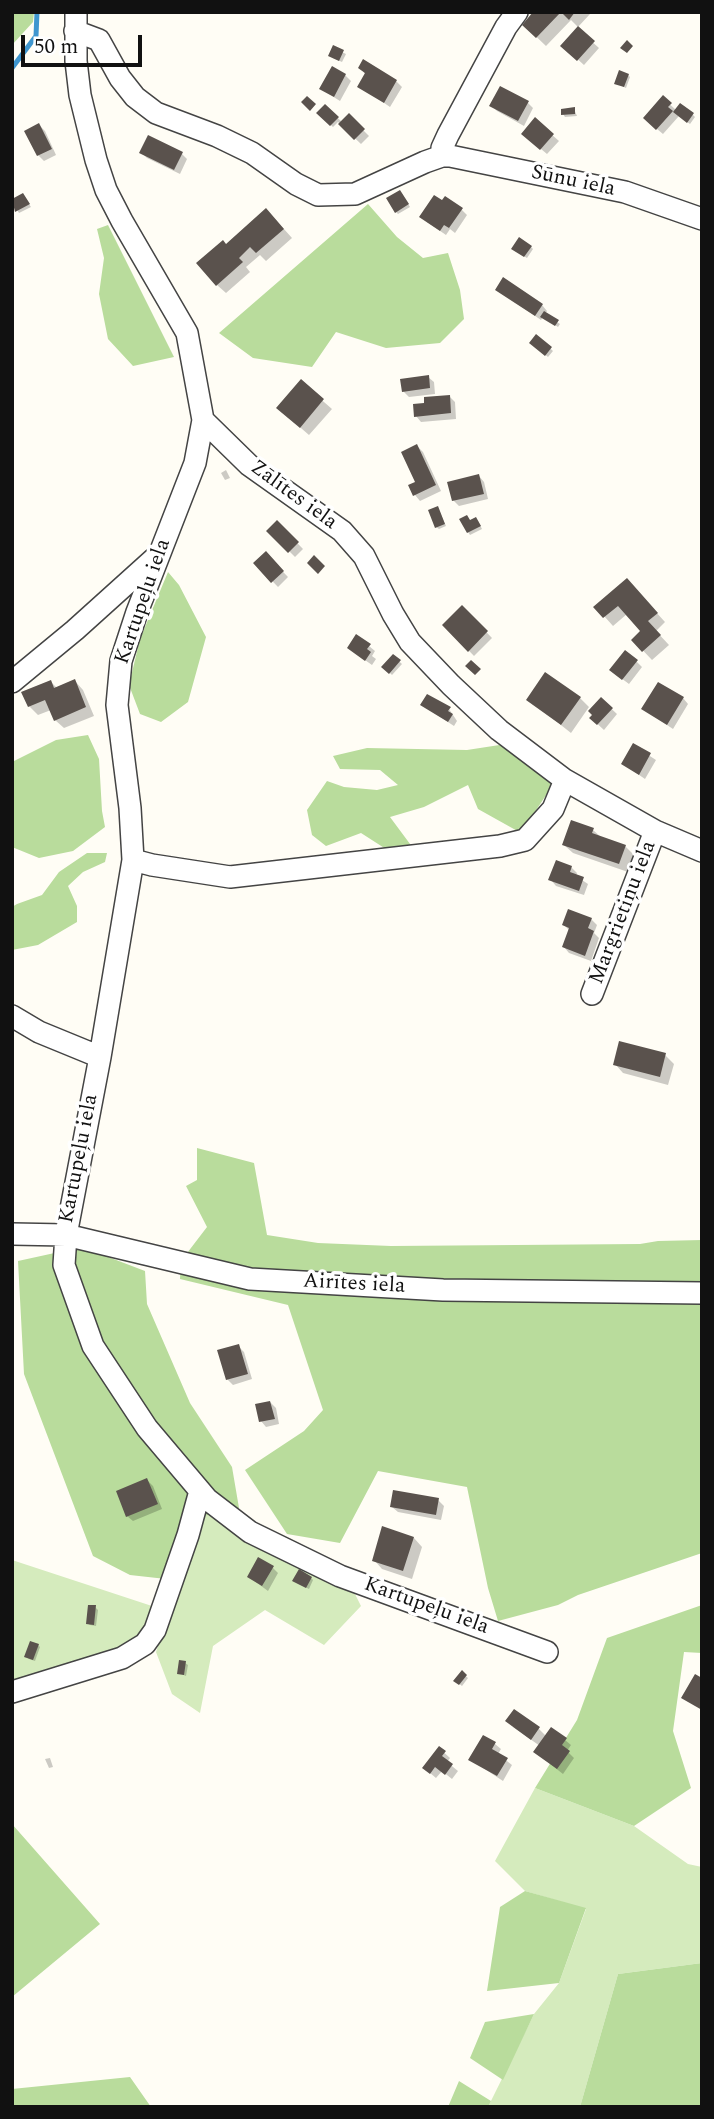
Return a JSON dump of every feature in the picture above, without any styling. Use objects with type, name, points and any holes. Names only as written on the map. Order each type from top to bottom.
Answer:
[{"type":"street","points":[[75,22],[99,40],[120,78],[135,97],[156,113],[223,138],[252,153],[296,184],[317,195],[355,194],[442,156],[442,148],[448,135],[506,27],[517,12]]},
{"type":"street","points":[[75,22],[80,94],[96,160],[106,190],[122,221],[187,332],[203,420]]},
{"type":"street","name":"Sūnu iela","points":[[442,156],[625,192],[702,219]]},
{"type":"street","name":"Kartupeļu iela","points":[[203,420],[195,463],[137,612],[121,661],[117,705],[130,808],[133,860],[66,1235],[64,1265],[93,1346],[147,1428],[207,1499],[250,1532],[340,1576],[547,1652]]},
{"type":"street","name":"Zālītes iela","points":[[203,420],[249,465],[342,531],[364,556],[410,642],[499,730],[565,780],[655,831],[702,851]]},
{"type":"street","points":[[12,682],[75,630],[160,553]]},
{"type":"street","points":[[133,860],[230,877],[500,846],[526,840],[553,809],[565,780]]},
{"type":"street","name":"Margrietiņu iela","points":[[592,994],[655,831]]},
{"type":"street","points":[[12,1016],[39,1032],[100,1056]]},
{"type":"street","name":"Airītes iela","points":[[12,1234],[66,1235],[250,1279],[443,1290],[702,1293]]},
{"type":"street","points":[[17,1690],[122,1658],[145,1644],[155,1630],[188,1535],[200,1491]]},
{"type":"green space","points":[[12,12],[34,12],[33,22],[12,45]]},
{"type":"green space","points":[[368,204],[397,237],[423,258],[448,253],[460,290],[464,319],[440,343],[386,348],[336,332],[312,367],[253,358],[219,333]]},
{"type":"green space","points":[[108,225],[174,357],[133,366],[108,339],[99,294],[104,258],[97,229]]},
{"type":"green space","points":[[168,572],[179,585],[206,637],[188,702],[161,722],[140,714],[129,685],[140,639]]},
{"type":"green space","points":[[88,735],[99,759],[105,827],[73,851],[39,858],[12,847],[12,762],[56,740]]},
{"type":"green space","points":[[506,744],[556,780],[521,833],[478,809],[468,785],[424,807],[390,817],[413,848],[389,851],[361,833],[326,846],[312,835],[307,810],[327,781],[344,787],[377,790],[398,785],[380,770],[340,769],[333,756],[367,748],[467,750]]},
{"type":"green space","points":[[87,853],[107,853],[105,862],[83,872],[68,886],[77,906],[77,922],[38,945],[12,950],[12,907],[42,895],[59,872]]},
{"type":"green space","points":[[197,1148],[254,1163],[267,1235],[318,1243],[391,1246],[640,1244],[702,1240],[702,1553],[578,1595],[558,1605],[498,1621],[488,1588],[467,1487],[378,1471],[340,1543],[287,1534],[245,1470],[304,1431],[323,1410],[288,1305],[180,1279],[181,1261],[207,1227],[186,1186],[197,1180]]},
{"type":"green space","points":[[82,1247],[145,1271],[147,1304],[190,1403],[232,1467],[239,1508],[186,1520],[166,1579],[130,1575],[93,1556],[24,1374],[18,1261]]},
{"type":"green space","points":[[204,1506],[251,1540],[355,1594],[361,1606],[324,1645],[265,1610],[213,1646],[200,1713],[172,1694],[156,1652]]},
{"type":"green space","points":[[12,1560],[155,1607],[138,1642],[12,1687]]},
{"type":"green space","points":[[702,1605],[702,1653],[684,1652],[673,1731],[691,1788],[634,1826],[535,1788],[577,1720],[607,1638]]},
{"type":"green space","points":[[535,1788],[634,1826],[688,1864],[702,1867],[702,1963],[618,1974],[580,2107],[488,2107],[534,2014],[559,1983],[586,1909],[525,1891],[495,1861]]},
{"type":"green space","points":[[12,1824],[100,1924],[12,1997]]},
{"type":"green space","points":[[525,1891],[586,1908],[559,1983],[487,1991],[500,1907]]},
{"type":"green space","points":[[702,1963],[702,2107],[580,2107],[618,1974]]},
{"type":"green space","points":[[534,2014],[503,2080],[470,2058],[485,2022]]},
{"type":"green space","points":[[130,2077],[151,2107],[12,2107],[12,2089]]},
{"type":"green space","points":[[459,2081],[491,2101],[488,2107],[448,2107]]},
{"type":"building","points":[[533,12],[561,12],[536,38],[522,25]]},
{"type":"building","points":[[561,12],[575,12],[569,20]]},
{"type":"building","points":[[578,26],[595,41],[577,61],[560,46]]},
{"type":"building","points":[[627,40],[633,46],[627,53],[620,48]]},
{"type":"building","points":[[333,45],[344,50],[339,61],[328,56]]},
{"type":"building","points":[[363,59],[397,80],[384,103],[357,87],[365,73],[358,68]]},
{"type":"building","points":[[332,66],[346,74],[334,97],[319,89]]},
{"type":"building","points":[[619,70],[629,74],[624,87],[614,84]]},
{"type":"building","points":[[500,86],[529,101],[518,121],[489,106]]},
{"type":"building","points":[[663,95],[672,103],[668,107],[673,111],[656,130],[643,118]]},
{"type":"building","points":[[307,96],[316,104],[310,111],[301,102]]},
{"type":"building","points":[[680,103],[694,113],[687,123],[673,112]]},
{"type":"building","points":[[325,104],[339,117],[330,126],[316,113]]},
{"type":"building","points":[[575,107],[575,114],[561,115],[561,109]]},
{"type":"building","points":[[349,113],[365,129],[354,140],[338,124]]},
{"type":"building","points":[[535,117],[554,134],[540,150],[521,134]]},
{"type":"building","points":[[39,123],[52,149],[37,156],[24,131]]},
{"type":"building","points":[[148,135],[183,152],[174,170],[139,153]]},
{"type":"building","points":[[400,190],[409,204],[395,213],[386,198]]},
{"type":"building","points":[[23,193],[30,204],[15,212],[12,199]]},
{"type":"building","points":[[434,195],[442,200],[445,196],[463,208],[449,228],[444,225],[440,231],[419,217]]},
{"type":"building","points":[[266,208],[284,229],[256,253],[250,247],[239,258],[243,262],[216,286],[196,263],[223,240],[226,244]]},
{"type":"building","points":[[519,237],[532,246],[524,257],[511,249]]},
{"type":"building","points":[[503,277],[543,304],[535,316],[495,290]]},
{"type":"building","points":[[544,311],[559,320],[555,326],[540,317]]},
{"type":"building","points":[[536,334],[552,347],[545,356],[529,343]]},
{"type":"building","points":[[429,375],[430,388],[402,392],[400,379]]},
{"type":"building","points":[[301,379],[324,399],[300,428],[276,408]]},
{"type":"building","points":[[450,395],[451,413],[414,417],[413,404],[424,403],[424,397]]},
{"type":"building","points":[[417,444],[436,485],[413,496],[408,485],[415,482],[401,452]]},
{"type":"building","points":[[479,474],[484,494],[452,501],[447,482]]},
{"type":"building","points":[[438,506],[445,524],[435,528],[428,510]]},
{"type":"building","points":[[467,515],[470,520],[476,517],[481,526],[467,533],[459,519]]},
{"type":"building","points":[[277,520],[299,542],[288,553],[266,531]]},
{"type":"building","points":[[266,551],[284,571],[271,583],[253,563]]},
{"type":"building","points":[[314,555],[325,566],[318,574],[307,563]]},
{"type":"building","points":[[627,578],[658,613],[648,621],[661,635],[642,652],[631,640],[640,631],[618,606],[603,618],[593,607]]},
{"type":"building","points":[[462,605],[488,631],[468,652],[442,625]]},
{"type":"building","points":[[356,634],[371,644],[367,649],[371,652],[365,661],[347,648]]},
{"type":"building","points":[[625,650],[638,660],[622,680],[609,670]]},
{"type":"building","points":[[393,654],[401,660],[389,674],[381,667]]},
{"type":"building","points":[[471,660],[481,669],[475,675],[465,666]]},
{"type":"building","points":[[545,672],[581,697],[561,725],[526,700]]},
{"type":"building","points":[[75,679],[86,707],[54,721],[45,700],[28,707],[21,692],[51,680],[54,688]]},
{"type":"building","points":[[658,682],[684,697],[667,725],[641,709]]},
{"type":"building","points":[[427,694],[451,707],[448,711],[453,714],[448,722],[420,705]]},
{"type":"building","points":[[601,697],[613,708],[597,725],[589,718],[592,715],[588,711]]},
{"type":"building","points":[[633,743],[651,753],[639,775],[621,764]]},
{"type":"building","points":[[571,820],[594,828],[592,833],[626,845],[619,864],[562,845]]},
{"type":"building","points":[[556,860],[572,866],[570,872],[584,877],[579,891],[548,880]]},
{"type":"building","points":[[568,909],[592,918],[588,928],[594,931],[585,956],[562,947],[569,928],[562,925]]},
{"type":"building","points":[[619,1041],[666,1053],[660,1077],[613,1065]]},
{"type":"building","points":[[239,1344],[248,1374],[226,1380],[217,1350]]},
{"type":"building","points":[[270,1401],[275,1419],[259,1422],[255,1404]]},
{"type":"building","points":[[147,1478],[158,1504],[126,1517],[116,1491]]},
{"type":"building","points":[[393,1490],[439,1498],[436,1515],[390,1507]]},
{"type":"building","points":[[382,1526],[414,1537],[403,1571],[372,1561]]},
{"type":"building","points":[[258,1557],[274,1566],[262,1586],[247,1577]]},
{"type":"building","points":[[299,1569],[312,1577],[306,1588],[292,1581]]},
{"type":"building","points":[[88,1605],[96,1605],[94,1625],[86,1624]]},
{"type":"building","points":[[30,1641],[39,1644],[33,1660],[24,1657]]},
{"type":"building","points":[[179,1660],[186,1661],[184,1675],[177,1674]]},
{"type":"building","points":[[462,1670],[467,1675],[459,1685],[453,1681]]},
{"type":"building","points":[[695,1674],[702,1678],[702,1710],[681,1698]]},
{"type":"building","points":[[514,1709],[540,1727],[531,1740],[505,1721]]},
{"type":"building","points":[[551,1727],[567,1738],[562,1745],[570,1751],[557,1769],[533,1752]]},
{"type":"building","points":[[483,1735],[496,1742],[492,1749],[508,1758],[497,1776],[468,1760]]},
{"type":"building","points":[[439,1746],[446,1751],[442,1756],[453,1764],[445,1775],[435,1767],[430,1774],[422,1768]]},
{"type":"waterway","points":[[12,68],[36,36],[37,12]]}]
